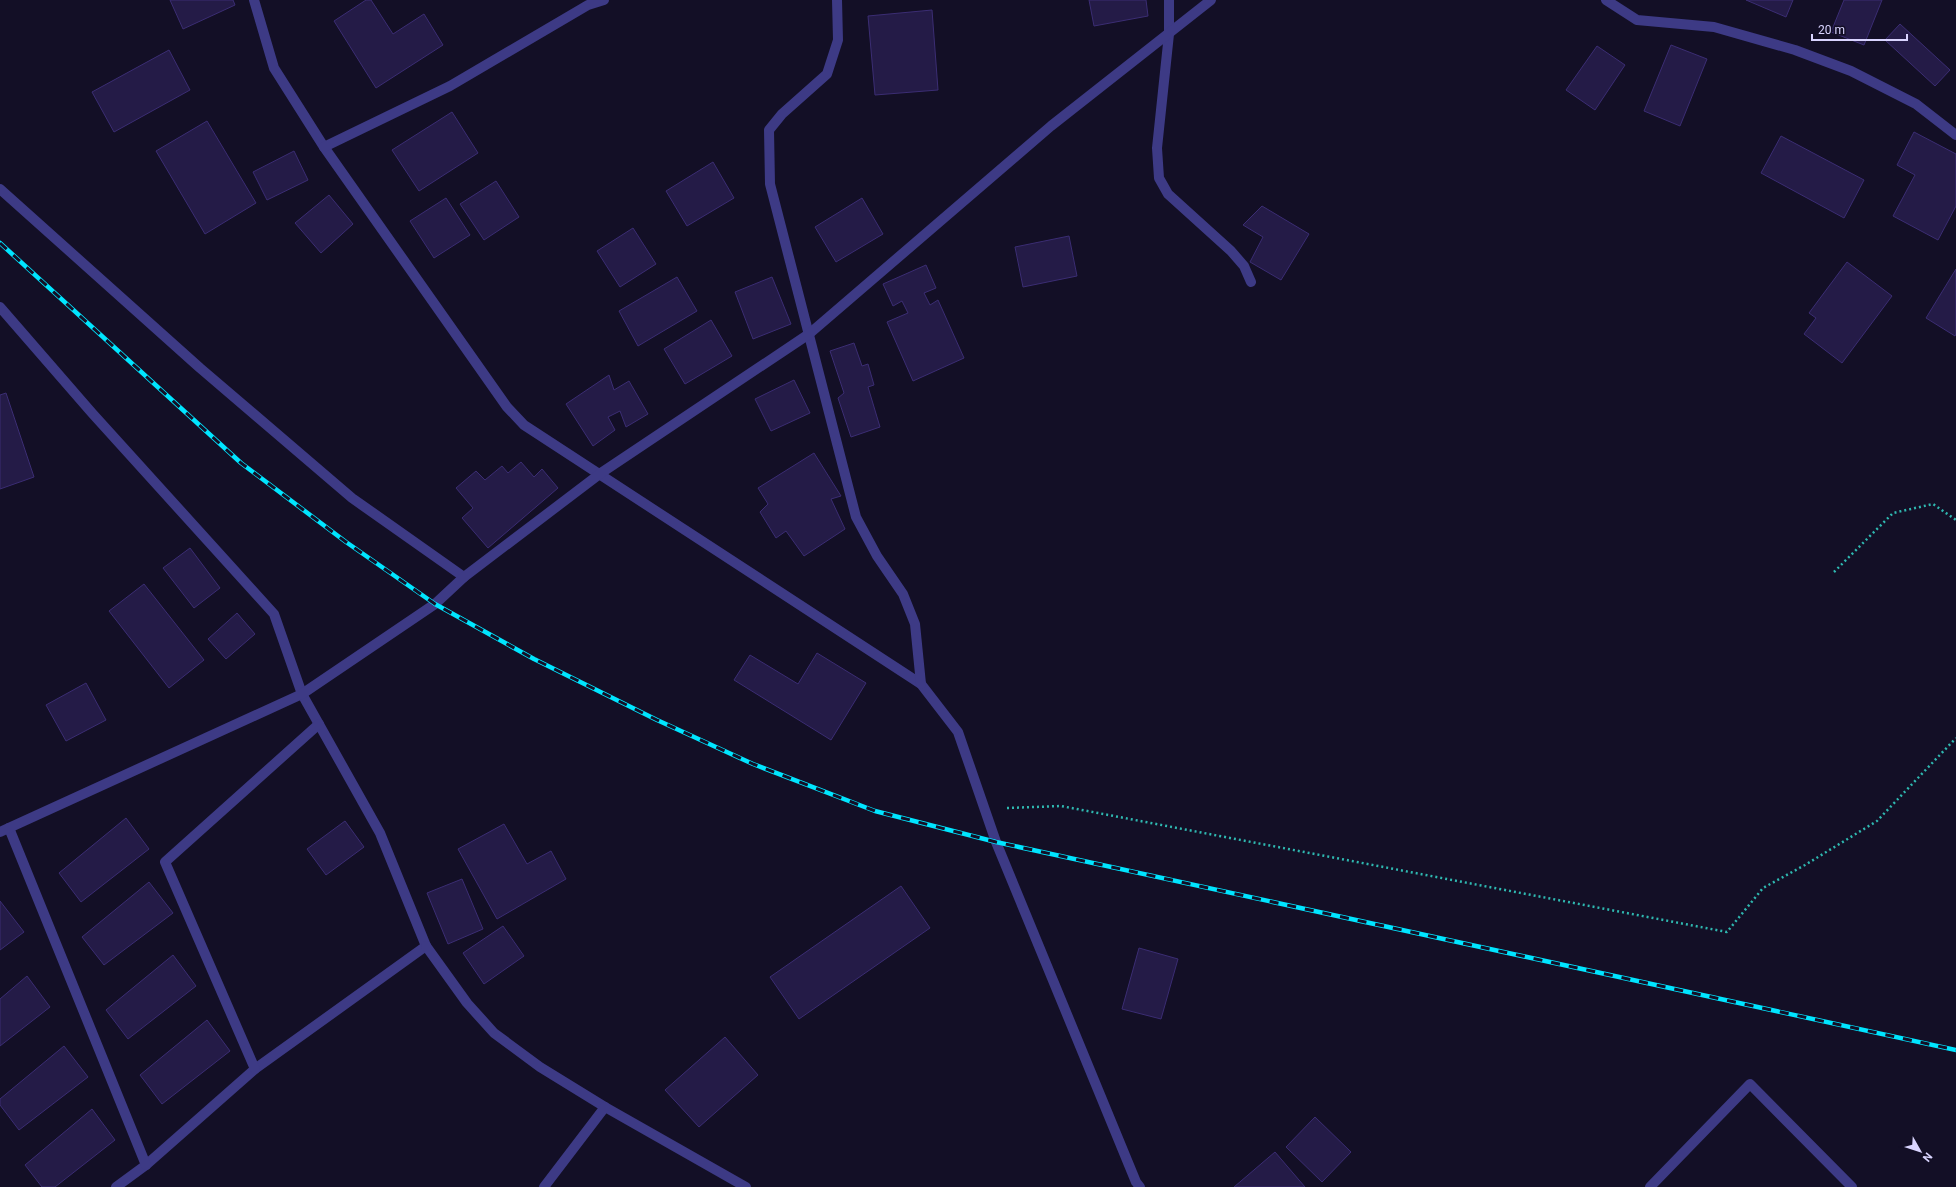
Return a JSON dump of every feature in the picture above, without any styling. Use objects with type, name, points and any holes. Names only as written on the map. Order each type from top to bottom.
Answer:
[{"type":"street","points":[[254,0],[274,68],[324,147],[507,407],[524,425],[601,473],[921,684],[958,732],[999,850],[1136,1182],[1140,1187]]},
{"type":"street","points":[[324,147],[450,86],[588,5],[604,0]]},
{"type":"street","points":[[837,0],[838,40],[827,74],[782,114],[769,130],[770,184],[856,517],[877,556],[903,594],[915,624],[921,684]]},
{"type":"street","points":[[1169,0],[1169,34],[1157,148],[1159,178],[1168,194],[1231,251],[1244,266],[1252,282]]},
{"type":"street","points":[[146,1165],[4,830],[302,694],[435,604],[464,577],[601,473],[809,334],[1051,126],[1211,0]]},
{"type":"street","points":[[1606,0],[1636,20],[1714,27],[1795,50],[1851,71],[1916,104],[1956,135]]},
{"type":"street","points":[[0,189],[206,373],[352,498],[464,577]]},
{"type":"street","points":[[0,307],[92,413],[274,614],[302,694],[380,833],[426,946],[467,1003],[494,1033],[540,1068],[605,1107],[746,1187]]},
{"type":"street","points":[[255,1069],[165,862],[319,724]]},
{"type":"street","points":[[116,1187],[146,1165],[255,1069],[426,946]]},
{"type":"street","points":[[1650,1187],[1750,1084],[1852,1187]]},
{"type":"street","points":[[544,1187],[605,1107]]},
{"type":"path","points":[[1834,572],[1893,513],[1933,504],[1956,520]]},
{"type":"path","points":[[984,808],[1061,806],[1727,932],[1763,888],[1877,821],[1956,738]]},
{"type":"building","points":[[170,0],[233,0],[235,5],[183,29]]},
{"type":"building","points":[[366,0],[371,0],[393,34],[424,14],[443,45],[376,88],[334,21]]},
{"type":"building","points":[[1089,0],[1146,0],[1148,16],[1094,26]]},
{"type":"building","points":[[1746,0],[1793,0],[1786,17]]},
{"type":"building","points":[[1844,0],[1882,0],[1864,45],[1831,32]]},
{"type":"building","points":[[932,10],[938,90],[875,95],[868,16]]},
{"type":"building","points":[[1900,24],[1950,70],[1935,86],[1885,40]]},
{"type":"building","points":[[1671,45],[1707,59],[1680,126],[1644,111]]},
{"type":"building","points":[[1597,46],[1625,65],[1595,110],[1566,90]]},
{"type":"building","points":[[169,50],[190,90],[114,132],[92,92]]},
{"type":"building","points":[[452,112],[478,153],[419,191],[392,150]]},
{"type":"building","points":[[207,121],[256,203],[205,234],[156,151]]},
{"type":"building","points":[[1914,132],[1956,154],[1956,206],[1938,240],[1893,216],[1915,175],[1897,165]]},
{"type":"building","points":[[1781,136],[1864,180],[1844,218],[1761,173]]},
{"type":"building","points":[[294,151],[308,180],[267,200],[253,172]]},
{"type":"building","points":[[713,162],[734,198],[687,226],[666,191]]},
{"type":"building","points":[[496,181],[519,217],[484,240],[460,204]]},
{"type":"building","points":[[329,195],[353,224],[321,253],[295,223]]},
{"type":"building","points":[[446,198],[470,235],[434,258],[410,221]]},
{"type":"building","points":[[862,198],[883,234],[836,262],[815,227]]},
{"type":"building","points":[[1262,206],[1309,234],[1281,280],[1250,262],[1263,237],[1243,225]]},
{"type":"building","points":[[633,228],[656,264],[620,287],[597,251]]},
{"type":"building","points":[[1069,236],[1077,276],[1023,287],[1015,247]]},
{"type":"building","points":[[1847,262],[1892,296],[1842,363],[1804,334],[1816,318],[1809,313]]},
{"type":"building","points":[[926,265],[936,288],[924,293],[930,305],[938,300],[964,358],[913,381],[887,322],[908,313],[902,301],[893,306],[883,284]]},
{"type":"building","points":[[1956,269],[1956,334],[1955,336],[1926,318]]},
{"type":"building","points":[[677,277],[697,311],[638,346],[619,311]]},
{"type":"building","points":[[772,277],[791,324],[753,339],[735,292]]},
{"type":"building","points":[[711,320],[732,356],[685,384],[664,349]]},
{"type":"building","points":[[854,343],[862,366],[868,364],[874,385],[868,387],[880,427],[851,437],[838,398],[844,393],[830,351]]},
{"type":"building","points":[[609,375],[614,390],[629,381],[648,414],[626,427],[620,411],[608,417],[615,430],[593,446],[566,404]]},
{"type":"building","points":[[794,380],[810,413],[771,431],[755,399]]},
{"type":"building","points":[[6,393],[34,477],[0,489],[0,395]]},
{"type":"building","points":[[814,453],[841,496],[831,499],[845,529],[804,556],[786,531],[776,538],[760,512],[768,504],[758,488]]},
{"type":"building","points":[[521,462],[534,477],[542,469],[558,488],[488,548],[462,518],[473,508],[456,488],[476,471],[485,480],[502,466],[508,473]]},
{"type":"building","points":[[190,548],[220,588],[194,608],[163,568]]},
{"type":"building","points":[[144,584],[204,660],[169,688],[109,611]]},
{"type":"building","points":[[237,613],[255,634],[226,659],[208,639]]},
{"type":"building","points":[[817,653],[866,683],[831,740],[734,680],[750,655],[798,684]]},
{"type":"building","points":[[86,683],[106,720],[66,741],[46,705]]},
{"type":"building","points":[[126,818],[149,849],[81,902],[59,873]]},
{"type":"building","points":[[345,821],[364,847],[326,875],[307,849]]},
{"type":"building","points":[[504,824],[527,864],[551,851],[566,879],[497,919],[458,849]]},
{"type":"building","points":[[462,879],[483,929],[448,944],[427,893]]},
{"type":"building","points":[[149,882],[173,913],[104,965],[82,937]]},
{"type":"building","points":[[901,886],[930,928],[799,1019],[770,977]]},
{"type":"building","points":[[0,901],[24,932],[0,950]]},
{"type":"building","points":[[503,926],[524,956],[484,984],[463,953]]},
{"type":"building","points":[[1139,948],[1178,959],[1161,1019],[1122,1009]]},
{"type":"building","points":[[173,955],[196,986],[128,1039],[106,1010]]},
{"type":"building","points":[[27,976],[50,1007],[0,1046],[0,999]]},
{"type":"building","points":[[207,1020],[230,1051],[162,1104],[140,1075]]},
{"type":"building","points":[[725,1037],[758,1075],[699,1127],[665,1090]]},
{"type":"building","points":[[64,1046],[88,1077],[19,1130],[0,1105],[0,1099]]},
{"type":"building","points":[[92,1109],[115,1140],[55,1187],[42,1187],[25,1165]]},
{"type":"building","points":[[1315,1117],[1351,1152],[1322,1182],[1286,1147]]},
{"type":"building","points":[[1275,1152],[1305,1187],[1234,1187]]},
{"type":"railway","points":[[0,243],[241,463],[346,542],[435,604],[534,659],[657,720],[753,764],[875,811],[996,842],[1956,1050]]}]
